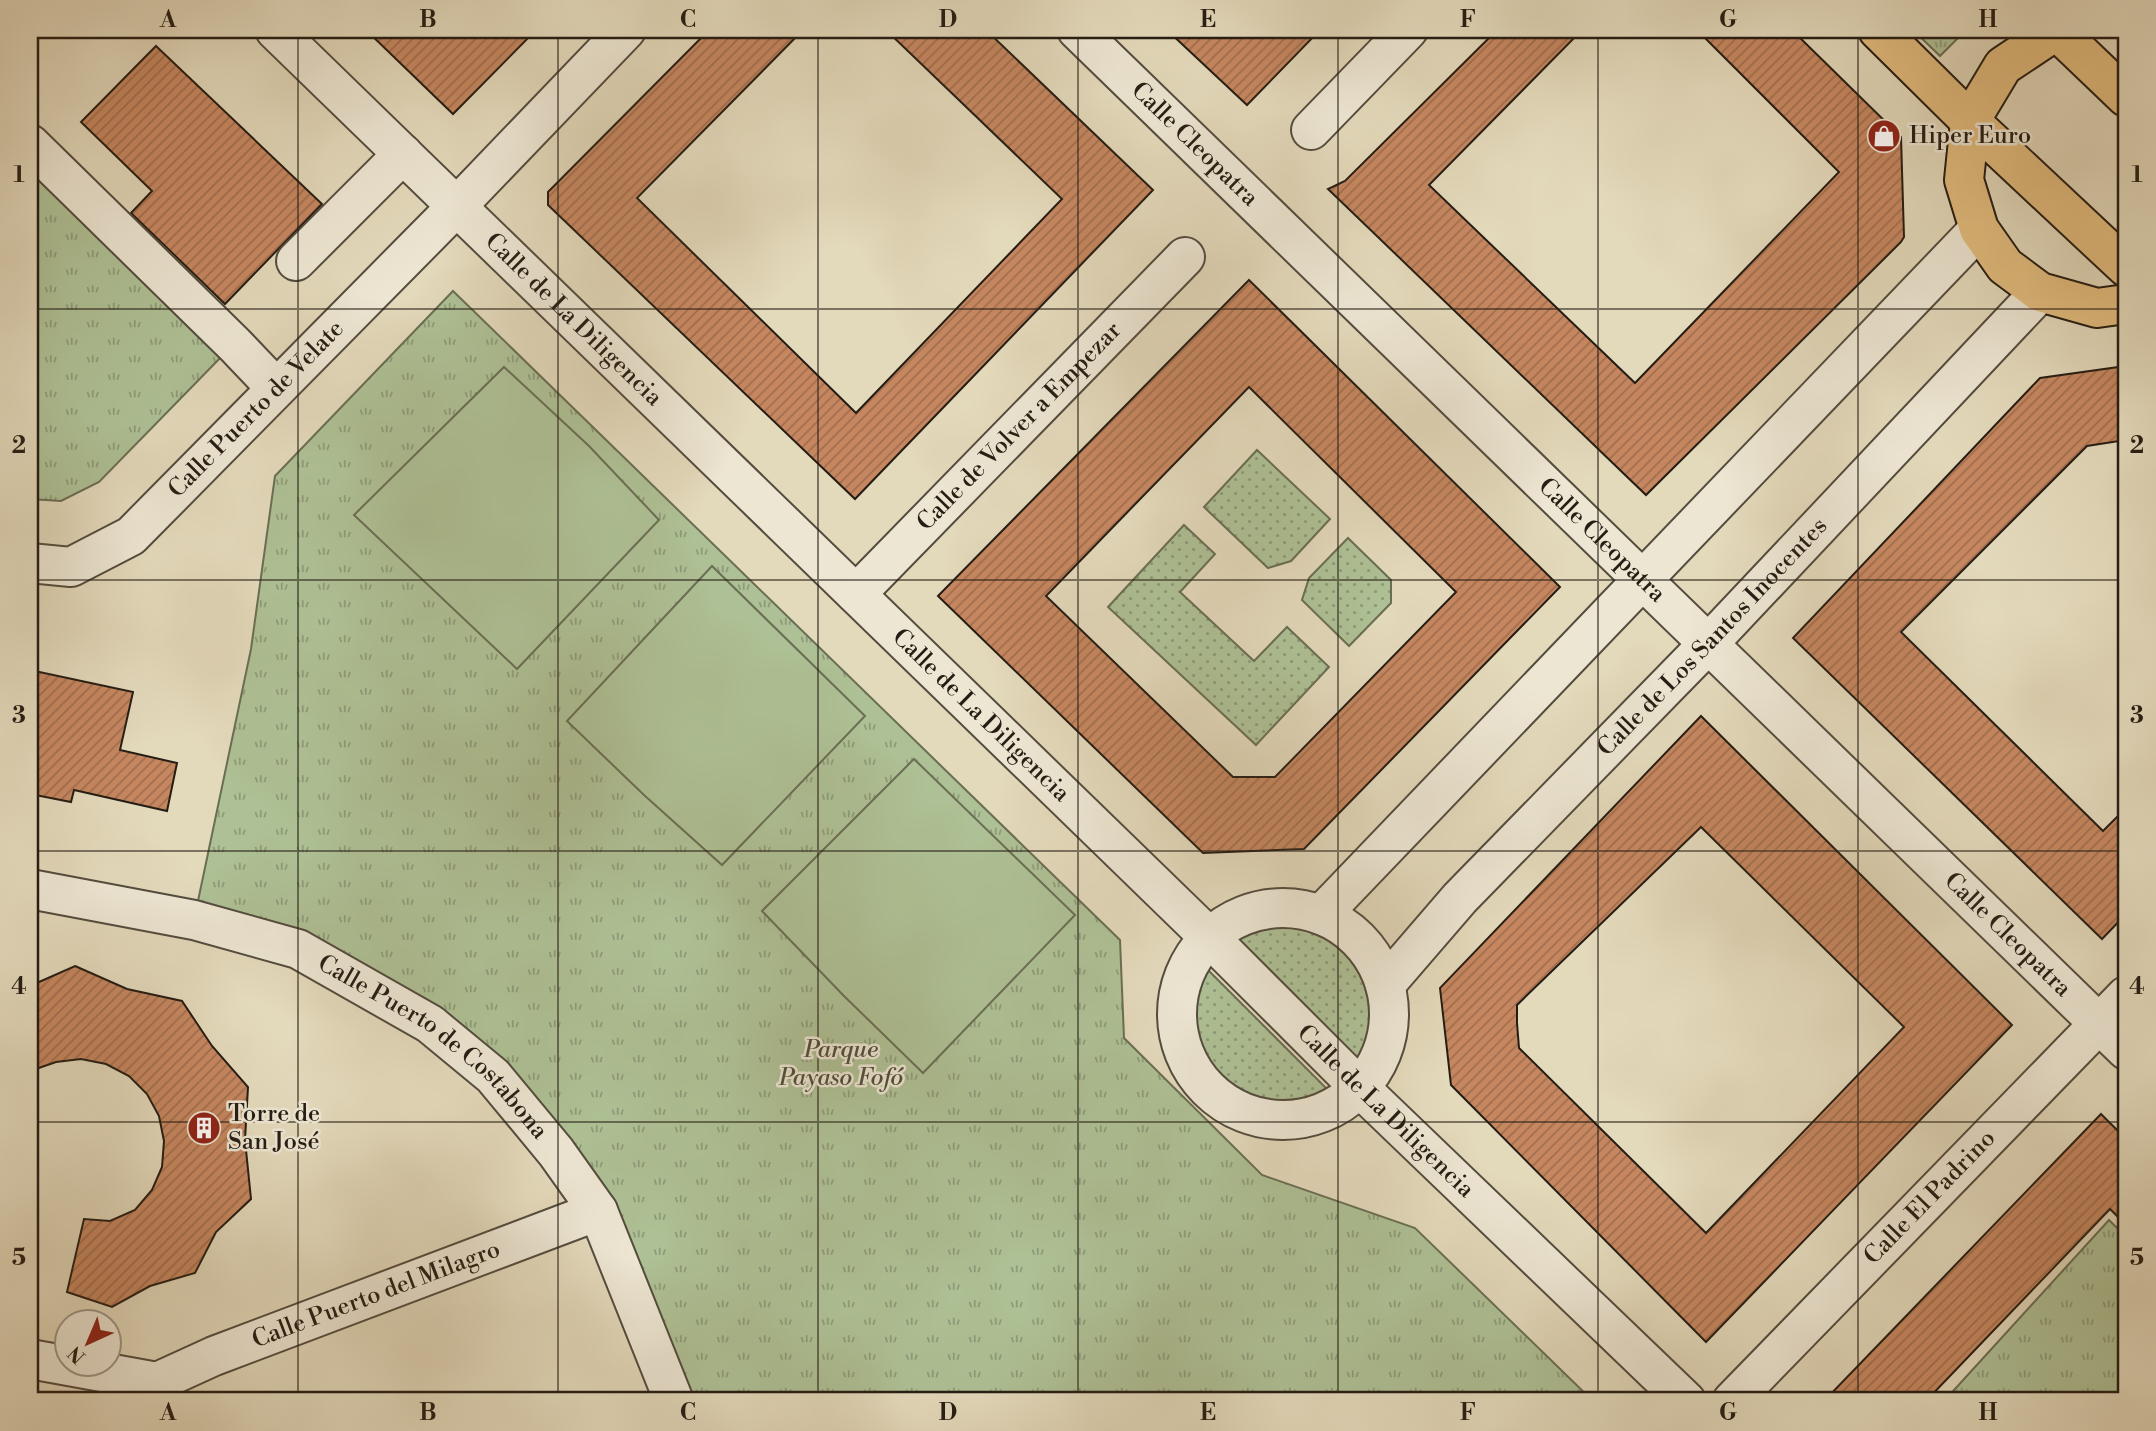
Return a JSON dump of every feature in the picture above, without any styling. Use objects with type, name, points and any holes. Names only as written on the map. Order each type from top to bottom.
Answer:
[{"type":"main road","points":[[1878,30],[1970,121],[2126,267]]},
{"type":"main road","points":[[2057,30],[2126,97]]},
{"type":"main road","points":[[2062,30],[2057,30],[2003,66],[1970,121],[1964,180],[1979,229],[2006,266],[2040,292],[2097,308],[2126,304]]},
{"type":"street","name":"Calle de La Diligencia","points":[[275,30],[1210,937],[1360,1088],[1686,1401]]},
{"type":"street","name":"Calle Puerto de Velate","points":[[30,563],[71,567],[131,536],[457,206],[626,30]]},
{"type":"street","name":"Calle Cleopatra","points":[[1077,30],[2126,1051]]},
{"type":"street","points":[[1311,130],[1408,30]]},
{"type":"street","points":[[30,144],[276,388]]},
{"type":"street","points":[[296,261],[403,154]]},
{"type":"street","points":[[1321,915],[1979,229]]},
{"type":"street","name":"Calle de Volver a Empezar","points":[[856,594],[1185,257]]},
{"type":"street","name":"Calle de Los Santos Inocentes","points":[[1385,985],[1460,898],[1708,644],[2040,292]]},
{"type":"street","name":"Calle Puerto de Costabona","points":[[30,889],[194,920],[298,949],[430,1024],[493,1076],[556,1152],[598,1211],[674,1401]]},
{"type":"street","points":[[1292,909],[1321,915],[1349,931],[1371,955],[1385,985],[1389,1012],[1386,1040],[1377,1066],[1360,1088],[1333,1108],[1301,1119],[1268,1120],[1236,1109],[1208,1089],[1189,1062],[1178,1030],[1179,996],[1189,965],[1210,937],[1233,920],[1262,910],[1292,909]]},
{"type":"street","name":"Calle El Padrino","points":[[1732,1401],[2126,996]]},
{"type":"street","name":"Calle Puerto del Milagro","points":[[30,1359],[161,1392],[214,1356],[598,1211]]},
{"type":"green space","points":[[1913,30],[1966,30],[1940,56]]},
{"type":"green space","points":[[30,163],[226,352],[99,482],[61,501],[30,499]]},
{"type":"green space","name":"Parque Payaso Fofó","points":[[453,291],[1120,940],[1124,1038],[1262,1175],[1415,1228],[1593,1401],[674,1401],[598,1211],[430,1024],[194,920],[251,649],[275,476]]},
{"type":"green space","points":[[504,367],[589,446],[659,520],[517,669],[354,515]]},
{"type":"green space","points":[[1257,450],[1330,519],[1291,561],[1268,568],[1204,507]]},
{"type":"green space","points":[[1184,525],[1215,554],[1180,592],[1254,661],[1287,627],[1329,667],[1256,745],[1108,607]]},
{"type":"green space","points":[[1348,538],[1391,580],[1391,603],[1349,646],[1302,600],[1309,578]]},
{"type":"green space","points":[[712,566],[865,716],[722,865],[567,721]]},
{"type":"green space","points":[[914,759],[1075,915],[923,1073],[762,911]]},
{"type":"green space","points":[[1285,920],[1332,934],[1347,948],[1362,970],[1371,992],[1374,1014],[1368,1051],[1357,1059],[1235,941],[1247,928]]},
{"type":"green space","points":[[1205,967],[1329,1091],[1306,1106],[1282,1109],[1258,1106],[1237,1097],[1218,1082],[1204,1064],[1194,1043],[1189,1020],[1192,992]]},
{"type":"green space","points":[[2109,1220],[2126,1237],[2126,1401],[1944,1401]]},
{"type":"building","points":[[366,30],[536,30],[453,114]]},
{"type":"building","points":[[709,30],[803,30],[637,198],[856,413],[1062,199],[886,30],[986,30],[1153,190],[855,499],[548,205],[548,192]]},
{"type":"building","points":[[1167,30],[1320,30],[1247,105]]},
{"type":"building","points":[[1497,30],[1582,30],[1429,185],[1635,383],[1839,172],[1697,30],[1792,30],[1901,137],[1904,237],[1901,242],[1646,495],[1328,189],[1345,181]]},
{"type":"building","points":[[156,46],[322,204],[225,304],[131,213],[152,191],[81,122]]},
{"type":"building","points":[[1249,280],[1560,587],[1304,849],[1203,853],[938,596]],"holes":[[[1249,387],[1456,592],[1275,777],[1233,777],[1046,596]]]},
{"type":"building","points":[[2126,366],[2126,440],[2087,446],[1901,632],[2103,831],[2126,808],[2126,914],[2102,939],[1793,638],[2040,378]]},
{"type":"building","points":[[30,670],[133,692],[120,750],[177,763],[167,811],[74,790],[71,802],[30,794]]},
{"type":"building","points":[[1701,716],[2012,1025],[1706,1342],[1451,1085],[1440,988]],"holes":[[[1701,827],[1904,1027],[1706,1233],[1519,1048],[1517,1005]]]},
{"type":"building","name":"Torre de San José","points":[[75,966],[127,989],[182,1001],[212,1046],[248,1087],[245,1140],[251,1199],[216,1232],[195,1273],[150,1286],[112,1307],[67,1292],[84,1219],[110,1221],[135,1210],[152,1190],[162,1167],[164,1141],[159,1116],[147,1094],[129,1076],[106,1064],[81,1059],[56,1062],[30,1071],[30,986]]},
{"type":"building","points":[[2101,1114],[2126,1139],[2126,1225],[2110,1209],[1926,1401],[1824,1401]]},
{"type":"place","name":"Hiper Euro","points":[[1884,136]]},
{"type":"place","name":"Torre de San José","points":[[204,1128]]}]
